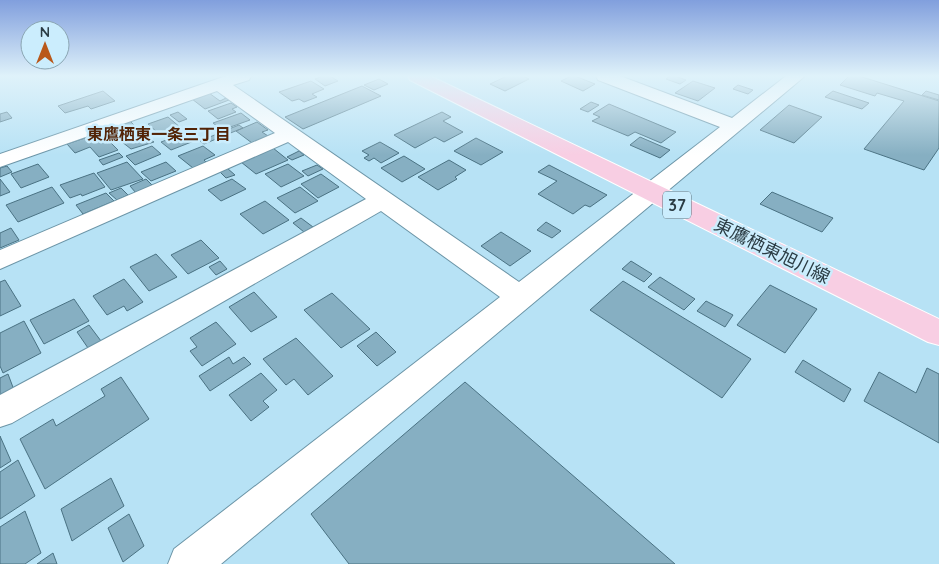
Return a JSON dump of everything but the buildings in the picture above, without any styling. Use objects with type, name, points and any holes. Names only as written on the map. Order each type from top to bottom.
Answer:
[{"type":"main road","name":"東鷹栖東旭川線","points":[[469,102],[939,333]]},
{"type":"street","points":[[0,161],[167,102]]},
{"type":"street","points":[[245,102],[521,298]]},
{"type":"street","points":[[675,102],[736,126]]},
{"type":"street","points":[[189,564],[765,102]]},
{"type":"street","points":[[0,260],[290,134]]},
{"type":"street","points":[[0,412],[382,200]]},
{"type":"district","name":"東鷹栖東一条三丁目","points":[[159,134]]}]
